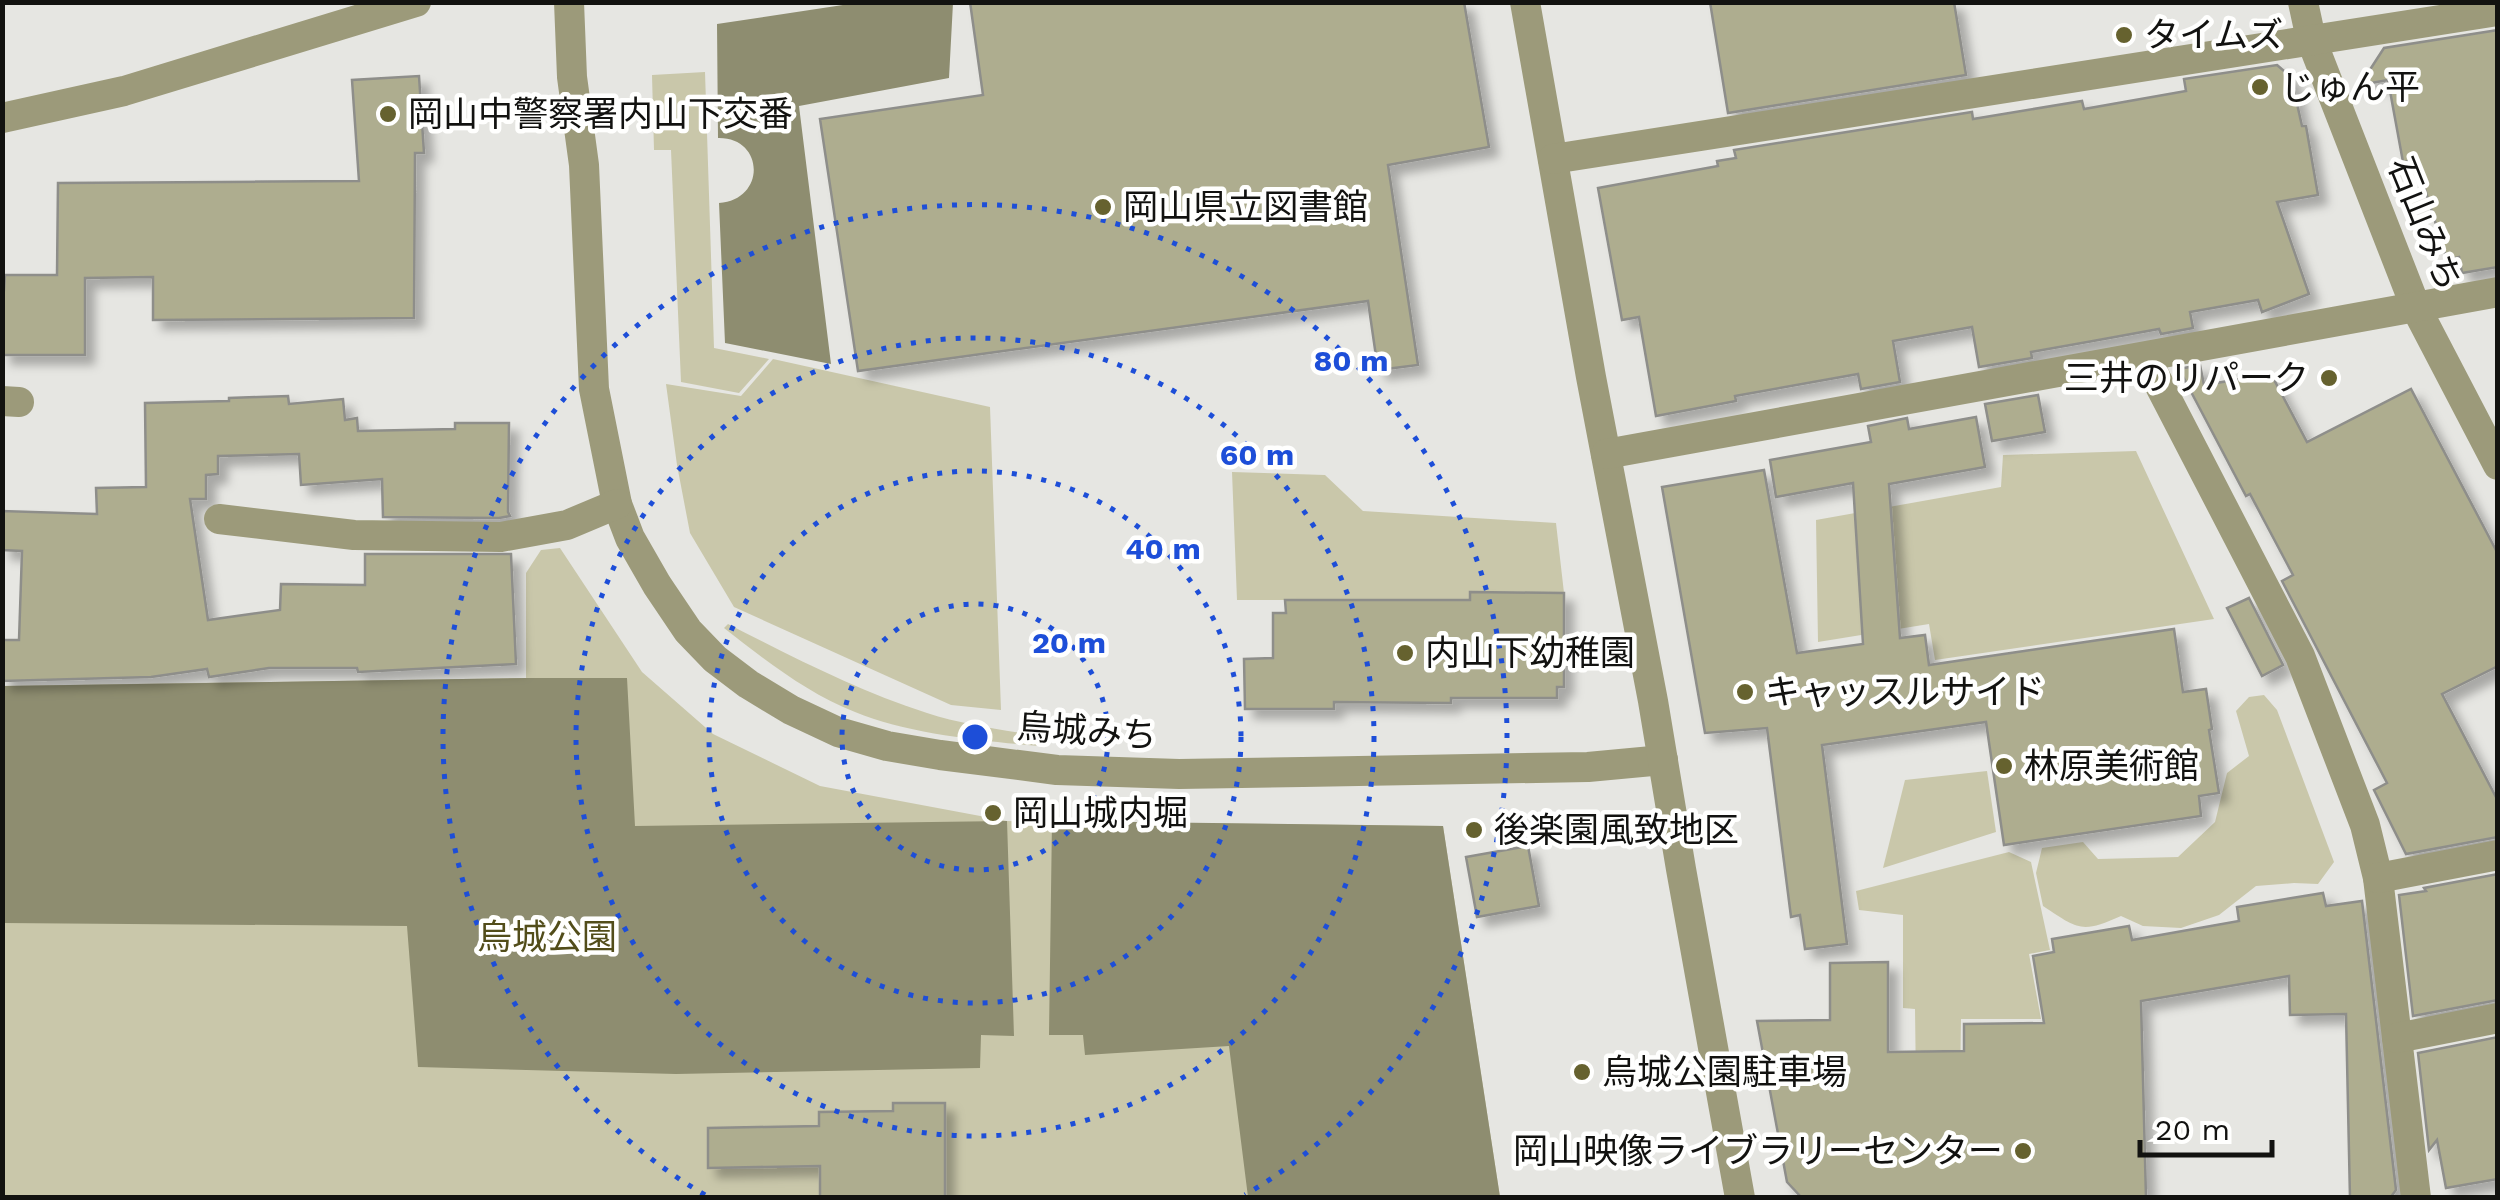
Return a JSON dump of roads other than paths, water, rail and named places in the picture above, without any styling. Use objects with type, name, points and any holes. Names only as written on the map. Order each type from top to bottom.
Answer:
[{"type":"street","points":[[4,111],[124,91],[416,2]]},
{"type":"street","name":"烏城みち","points":[[569,2],[572,76],[584,165],[594,389],[617,504],[630,538],[656,585],[688,631],[748,684],[838,732],[887,746],[1057,770],[1143,773],[1588,767],[1662,760]]},
{"type":"street","points":[[1525,2],[1740,1198]]},
{"type":"street","name":"石山みち","points":[[2303,2],[2311,39],[2416,308],[2498,465]]},
{"type":"street","points":[[1553,159],[2498,11]]},
{"type":"street","points":[[1606,454],[2498,292]]},
{"type":"street","points":[[2145,357],[2300,656],[2365,825],[2378,878],[2416,1198]]},
{"type":"street","points":[[219,519],[354,535],[502,537],[567,525],[617,504]]},
{"type":"street","points":[[2378,878],[2498,855]]},
{"type":"street","points":[[2396,1038],[2498,1018]]},
{"type":"place","name":"タイムズ","points":[[2124,35]]},
{"type":"place","name":"じゅん平","points":[[2260,87]]},
{"type":"place","name":"岡山中警察署内山下交番","points":[[388,114]]},
{"type":"place","name":"岡山県立図書館","points":[[1103,207]]},
{"type":"place","name":"三井のリパーク","points":[[2329,378]]},
{"type":"place","name":"内山下幼稚園","points":[[1405,653]]},
{"type":"place","name":"キャッスルサイド","points":[[1745,692]]},
{"type":"place","name":"林原美術館","points":[[2004,766]]},
{"type":"place","name":"岡山城内堀","points":[[993,813]]},
{"type":"place","name":"後楽園風致地区","points":[[1474,830]]},
{"type":"place","name":"烏城公園駐車場","points":[[1582,1072]]},
{"type":"place","name":"岡山映像ライブラリーセンター","points":[[2023,1151]]},
{"type":"park label","name":"烏城公園","points":[[547,937]]}]
